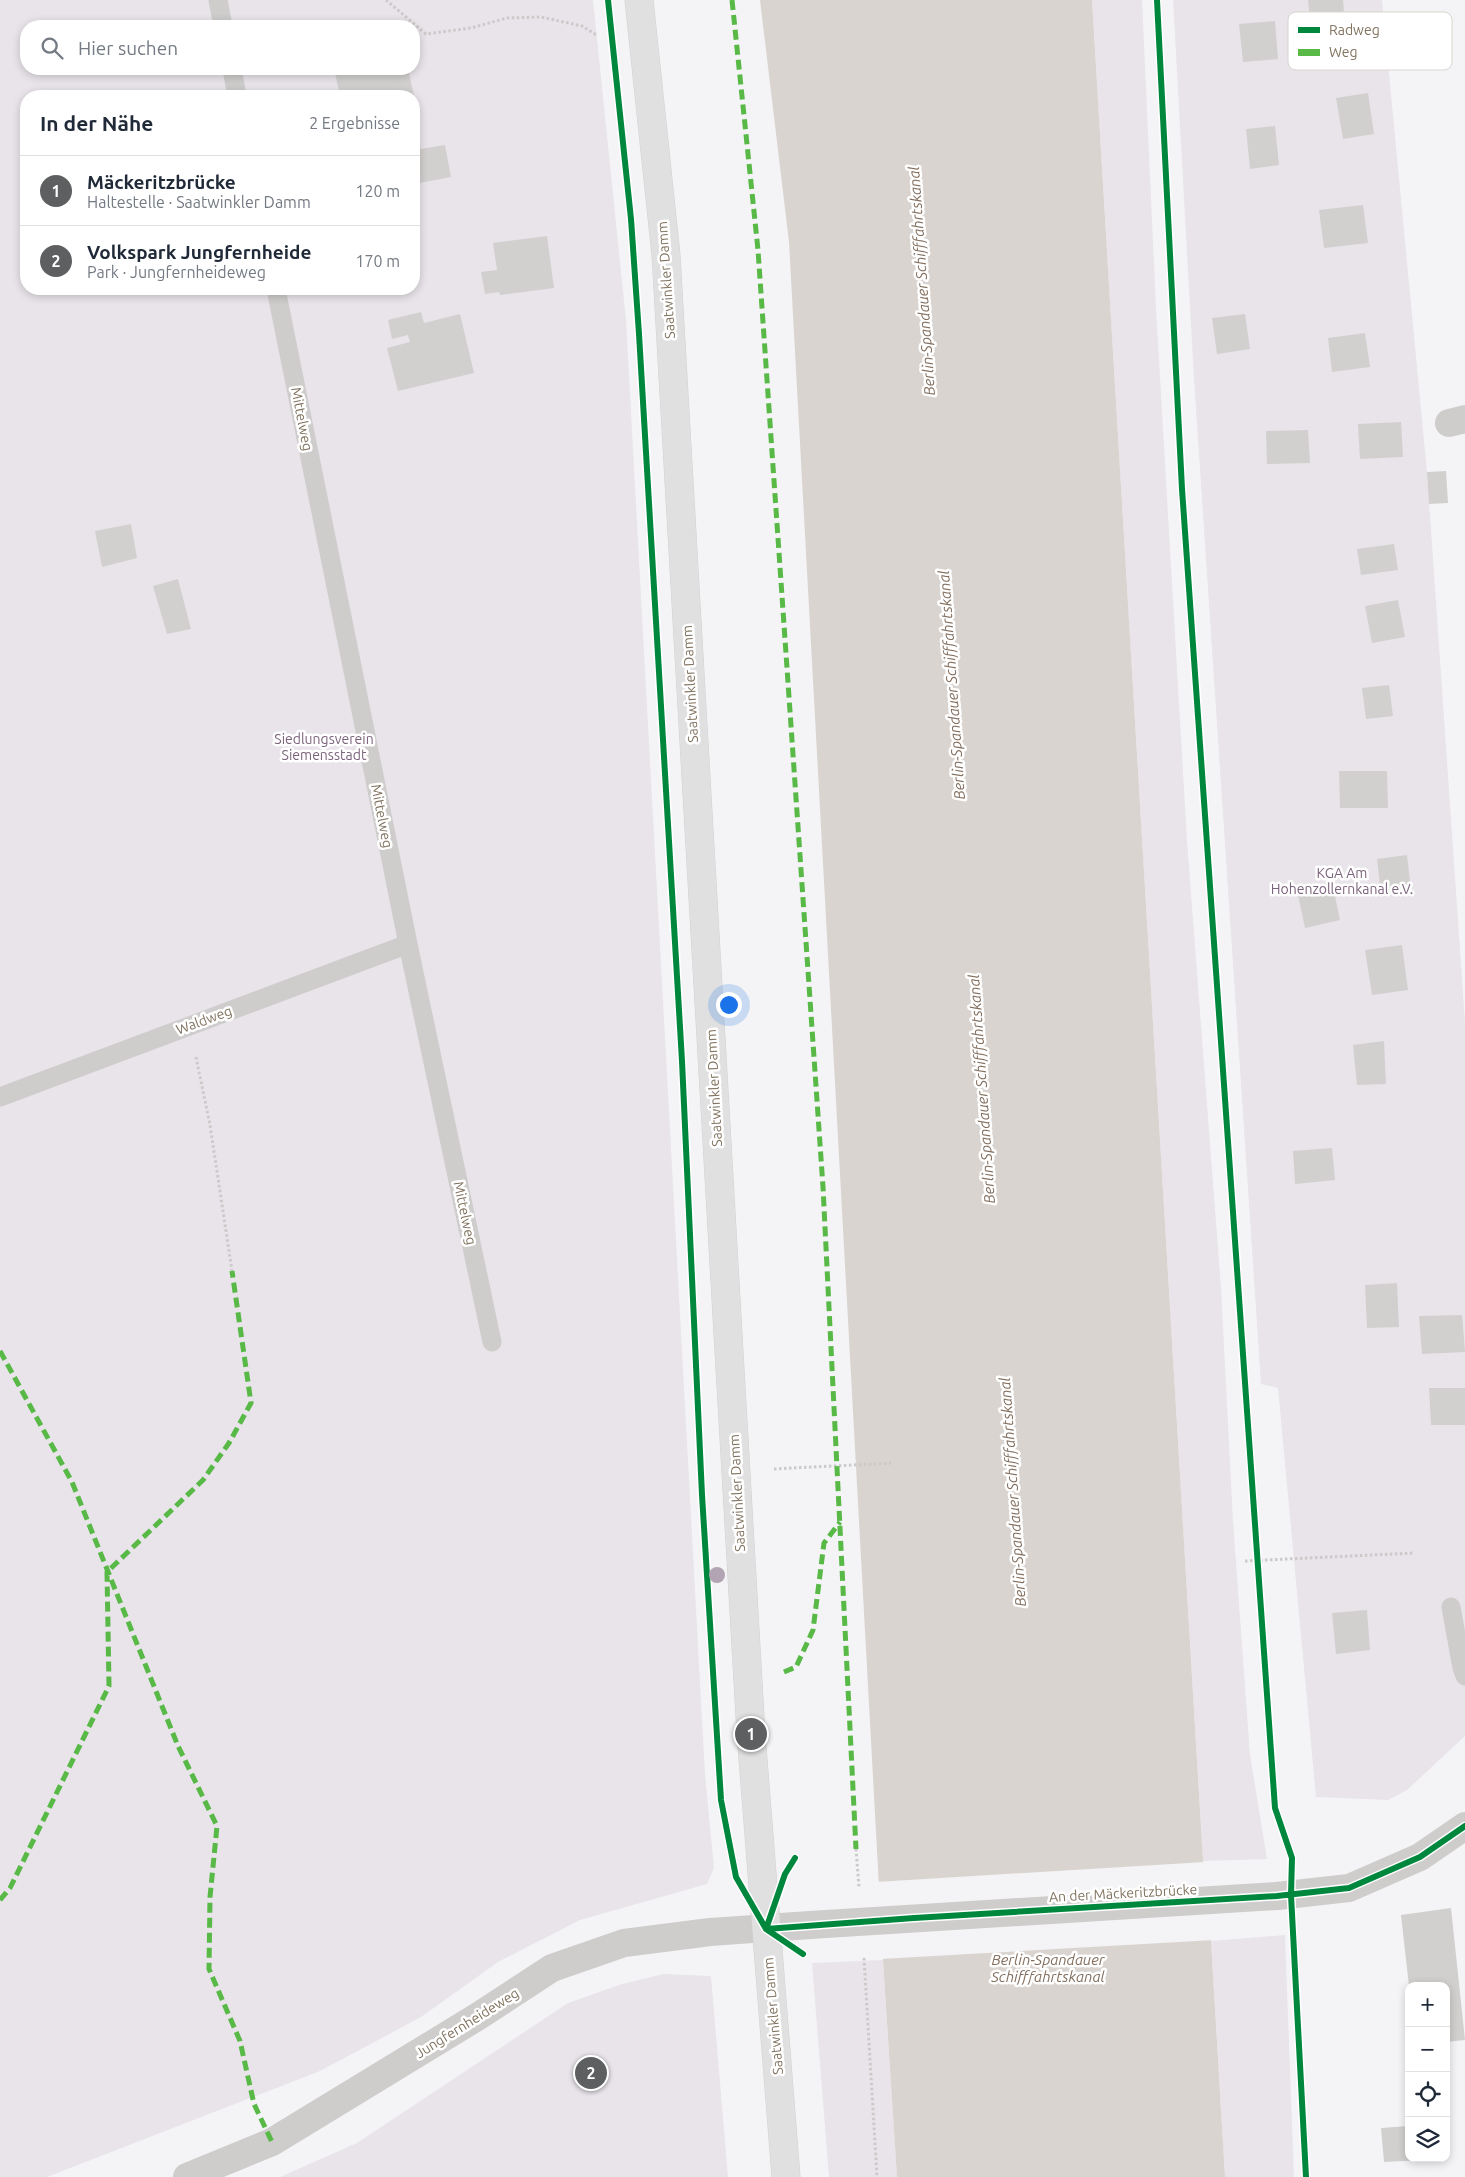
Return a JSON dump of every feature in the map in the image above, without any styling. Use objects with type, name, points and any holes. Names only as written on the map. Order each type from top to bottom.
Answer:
[{"type":"main road","name":"Saatwinkler Damm","points":[[639,0],[666,254],[750,1725],[786,2177]]},
{"type":"street","name":"An der Mäckeritzbrücke","points":[[766,1929],[1277,1896],[1349,1888],[1420,1857],[1465,1826]]},
{"type":"street","name":"Jungfernheideweg","points":[[187,2177],[272,2142],[477,2017],[552,1968],[624,1943],[710,1932],[766,1929]]},
{"type":"lane","points":[[218,0],[222,20]]},
{"type":"lane","points":[[233,75],[237,90]]},
{"type":"lane","name":"Mittelweg","points":[[277,295],[408,944],[492,1342]]},
{"type":"lane","name":"Waldweg","points":[[0,1097],[408,944]]},
{"type":"lane","points":[[1451,1607],[1465,1676]]},
{"type":"path","points":[[386,0],[410,20]]},
{"type":"path","points":[[420,29],[426,34],[471,28],[506,18],[541,18],[582,26],[598,36]]},
{"type":"path","points":[[189,1026],[210,1125],[232,1271]]},
{"type":"path","points":[[774,1469],[892,1463]]},
{"type":"path","points":[[1245,1561],[1414,1553]]},
{"type":"path","points":[[863,1949],[877,2177]]},
{"type":"green space","name":"Siedlungsverein Siemensstadt","points":[[0,0],[593,0],[626,320],[705,1774],[714,1868],[707,1884],[580,1920],[498,1962],[421,2017],[320,2071],[47,2177],[0,2177]]},
{"type":"green space","points":[[1092,0],[1142,0],[1156,308],[1187,841],[1221,1288],[1233,1521],[1250,1755],[1267,1859],[1203,1861]]},
{"type":"green space","name":"KGA Am Hohenzollernkanal e.V.","points":[[1173,0],[1382,0],[1383,12],[1288,12],[1288,70],[1389,70],[1427,472],[1465,1022],[1465,1736],[1407,1790],[1388,1800],[1316,1797],[1278,1388],[1261,1384],[1194,379]]},
{"type":"green space","points":[[1285,1935],[1294,2177],[1225,2177],[1211,1941]]},
{"type":"green space","points":[[883,1960],[897,2177],[829,2177],[812,1963]]},
{"type":"green space","points":[[664,1974],[711,1976],[728,2177],[280,2177],[357,2143],[568,2003],[622,1984]]},
{"type":"water","name":"Berlin-Spandauer Schifffahrtskanal","points":[[760,0],[1092,0],[1203,1861],[1211,1941],[1225,2177],[897,2177],[883,1960],[789,242]]},
{"type":"pier","points":[[1205,1862],[1214,1940],[880,1959],[876,1882]]},
{"type":"building","points":[[1308,0],[1343,0],[1344,12],[1309,12]]},
{"type":"building","points":[[1275,21],[1278,59],[1243,62],[1239,24]]},
{"type":"building","points":[[335,75],[409,75],[413,90],[339,90]]},
{"type":"building","points":[[1368,93],[1374,134],[1343,139],[1336,98]]},
{"type":"building","points":[[1275,126],[1279,165],[1250,169],[1246,129]]},
{"type":"building","points":[[445,145],[451,177],[420,183],[420,149]]},
{"type":"building","points":[[1363,205],[1368,243],[1324,248],[1319,210]]},
{"type":"building","points":[[547,236],[554,288],[500,295],[499,292],[485,294],[481,272],[497,270],[493,243]]},
{"type":"building","points":[[421,312],[424,323],[460,314],[474,373],[398,391],[387,348],[410,342],[408,335],[392,339],[388,320]]},
{"type":"building","points":[[1245,314],[1250,349],[1217,354],[1212,318]]},
{"type":"building","points":[[1365,333],[1370,367],[1332,372],[1328,338]]},
{"type":"building","points":[[1401,422],[1403,457],[1360,459],[1358,424]]},
{"type":"building","points":[[1308,430],[1310,463],[1267,464],[1266,431]]},
{"type":"building","points":[[1446,471],[1448,503],[1429,504],[1427,472]]},
{"type":"building","points":[[131,524],[137,558],[102,567],[95,531]]},
{"type":"building","points":[[1394,544],[1398,570],[1361,575],[1357,549]]},
{"type":"building","points":[[178,579],[191,629],[167,634],[153,586]]},
{"type":"building","points":[[1398,600],[1405,637],[1372,643],[1365,606]]},
{"type":"building","points":[[1389,685],[1393,716],[1366,719],[1362,688]]},
{"type":"building","points":[[1339,771],[1387,771],[1388,808],[1340,808]]},
{"type":"building","points":[[1407,855],[1411,890],[1381,894],[1377,859]]},
{"type":"building","points":[[1332,882],[1340,920],[1305,928],[1297,890]]},
{"type":"building","points":[[1402,945],[1408,990],[1372,995],[1365,950]]},
{"type":"building","points":[[1384,1041],[1386,1084],[1357,1085],[1353,1045]]},
{"type":"building","points":[[1332,1148],[1335,1180],[1295,1184],[1293,1151]]},
{"type":"building","points":[[1397,1283],[1399,1327],[1367,1328],[1365,1285]]},
{"type":"building","points":[[1462,1315],[1465,1352],[1422,1354],[1419,1316]]},
{"type":"building","points":[[1429,1388],[1465,1388],[1465,1425],[1431,1425]]},
{"type":"building","points":[[1367,1610],[1370,1650],[1336,1654],[1332,1613]]},
{"type":"building","points":[[1451,1908],[1465,2040],[1450,2042],[1450,1982],[1409,1982],[1401,1915]]},
{"type":"building","points":[[1405,2126],[1405,2161],[1384,2162],[1381,2128]]},
{"type":"marked path","points":[[732,0],[758,250],[823,1187],[856,1849]]},
{"type":"marked path","points":[[0,1900],[10,1888],[109,1686],[107,1572],[203,1480],[229,1443],[251,1403],[232,1271]]},
{"type":"marked path","points":[[0,1351],[72,1482],[178,1746],[217,1826],[210,1897],[209,1969],[240,2041],[254,2104],[272,2142]]},
{"type":"marked path","points":[[784,1672],[796,1667],[813,1630],[824,1543],[840,1522]]},
{"type":"cycle path","points":[[608,0],[631,219],[639,334],[682,1061],[702,1495],[721,1800],[736,1877],[766,1929],[803,1954]]},
{"type":"cycle path","points":[[1157,0],[1182,489],[1275,1808],[1292,1858],[1291,1895],[1306,2177]]},
{"type":"cycle path","points":[[766,1929],[1277,1896],[1349,1888],[1420,1857],[1465,1826]]},
{"type":"cycle path","points":[[766,1929],[785,1874],[795,1858]]},
{"type":"place","name":"Mäckeritzbrücke","points":[[751,1734]]},
{"type":"place","name":"Volkspark Jungfernheide","points":[[591,2073]]}]
